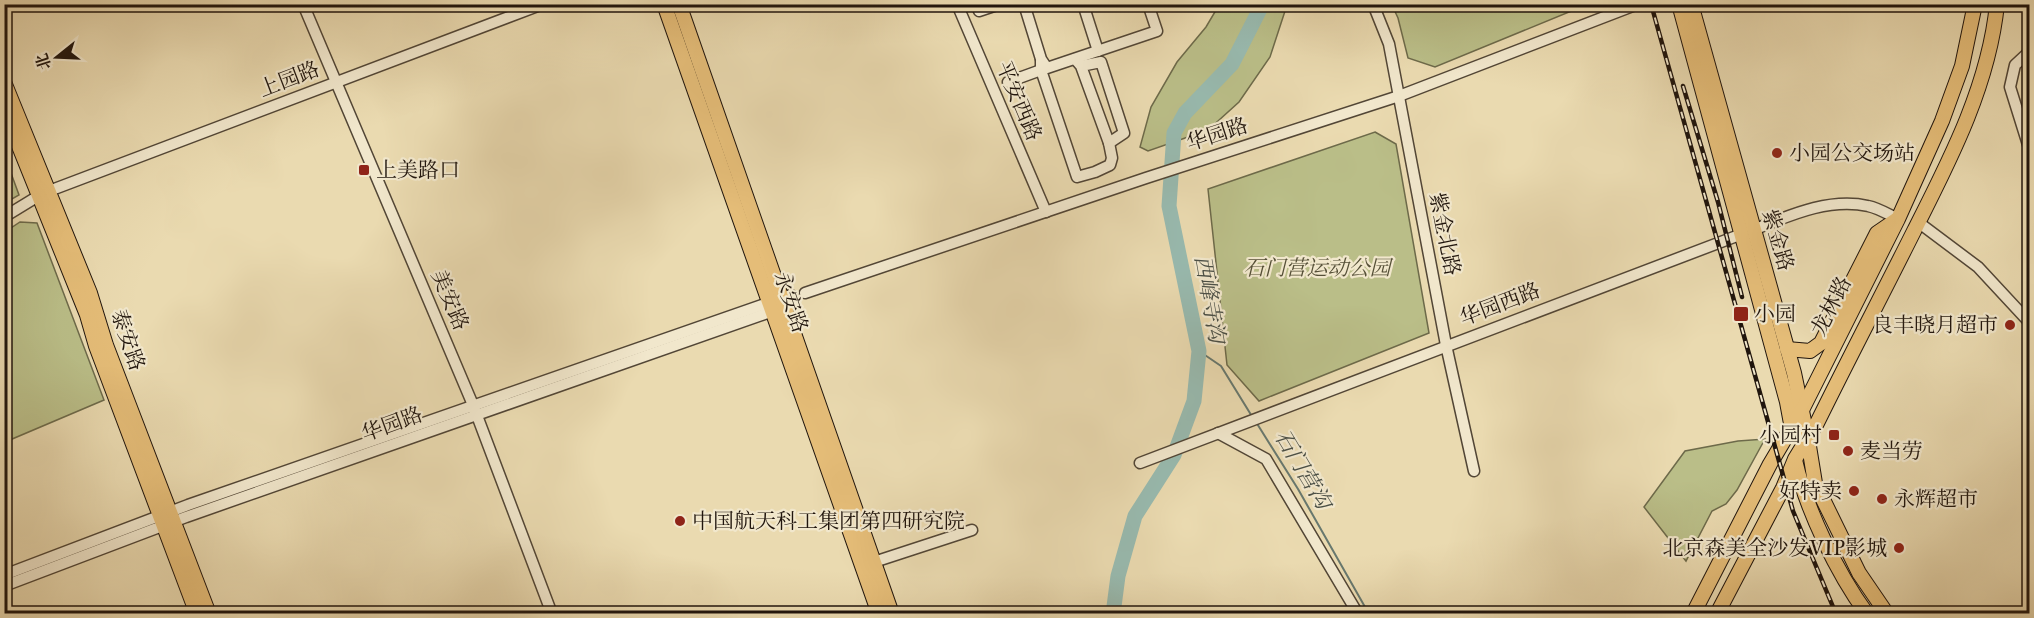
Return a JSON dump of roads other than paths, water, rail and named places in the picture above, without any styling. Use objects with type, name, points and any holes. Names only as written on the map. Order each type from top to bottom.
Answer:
[{"type":"main road","name":"永安路","points":[[664,4],[782,303],[879,614]]},
{"type":"main road","name":"永安路","points":[[679,4],[892,614]]},
{"type":"main road","name":"紫金路","points":[[1679,4],[1748,232],[1787,349],[1802,410],[1815,483],[1858,573],[1887,614]]},
{"type":"main road","name":"紫金路","points":[[1690,4],[1748,232],[1787,402],[1795,459],[1803,492],[1840,571],[1867,614]]},
{"type":"main road","name":"龙林路","points":[[1693,614],[1770,464],[1802,410],[1898,219],[1942,121],[1962,66],[1975,4]]},
{"type":"main road","name":"龙林路","points":[[1717,614],[1941,178],[1963,129],[1984,69],[1997,4]]},
{"type":"main road","name":"泰安路","points":[[4,82],[45,193]]},
{"type":"main road","name":"泰安路","points":[[4,109],[90,293],[106,345],[159,487],[197,614]]},
{"type":"main road","points":[[1787,349],[1810,351],[1821,343],[1877,233],[1898,219]]},
{"type":"main road","name":"泰安路","points":[[167,520],[208,614]]},
{"type":"street","name":"美安路","points":[[303,4],[475,410],[552,614]]},
{"type":"street","name":"上园路","points":[[4,217],[45,193],[543,4]]},
{"type":"street","name":"平安西路","points":[[957,4],[1046,212]]},
{"type":"street","points":[[979,11],[1000,4]]},
{"type":"street","points":[[1024,4],[1077,177],[1110,165],[1112,158],[1109,142],[1078,62]]},
{"type":"street","points":[[1083,4],[1098,51]]},
{"type":"street","points":[[1078,62],[1098,51],[1157,31],[1149,4]]},
{"type":"street","name":"紫金北路","points":[[1373,4],[1389,44],[1446,345],[1474,471]]},
{"type":"street","name":"华园路","points":[[806,293],[1146,178],[1399,96],[1638,4]]},
{"type":"street","points":[[2030,51],[2015,65],[2010,87],[2030,151]]},
{"type":"street","points":[[1041,65],[1047,68],[1078,62],[1101,62],[1124,133],[1109,142]]},
{"type":"street","points":[[1008,82],[1041,65]]},
{"type":"street","name":"华园西路","points":[[1140,463],[1804,210],[1829,205],[1864,205],[1898,219]]},
{"type":"street","points":[[1918,222],[1978,267],[2030,323]]},
{"type":"street","name":"华园路","points":[[4,574],[167,520],[782,303]]},
{"type":"street","points":[[1218,433],[1266,459],[1358,614]]},
{"type":"street","name":"华园路","points":[[4,586],[167,520]]},
{"type":"street","points":[[874,562],[972,530]]},
{"type":"waterway","name":"西峰寺沟","points":[[1113,614],[1118,576],[1135,516],[1174,455],[1194,401],[1199,351],[1169,206],[1174,133],[1185,113],[1232,64],[1260,9],[1260,4]]},
{"type":"waterway","name":"石门营沟","points":[[1199,351],[1221,366],[1253,418]]},
{"type":"waterway","name":"石门营沟","points":[[1256,422],[1298,489],[1369,614]]},
{"type":"railway","points":[[1651,4],[1793,511],[1836,614]]},
{"type":"railway","points":[[1683,86],[1718,202],[1742,297]]},
{"type":"place","name":"小园公交场站","points":[[1777,153]]},
{"type":"place","name":"上美路口","points":[[364,170]]},
{"type":"place","name":"小园","points":[[1741,314]]},
{"type":"place","name":"良丰晓月超市","points":[[2010,325]]},
{"type":"place","name":"小园村","points":[[1834,435]]},
{"type":"place","name":"麦当劳","points":[[1848,451]]},
{"type":"place","name":"好特卖","points":[[1854,491]]},
{"type":"place","name":"永辉超市","points":[[1882,499]]},
{"type":"place","name":"中国航天科工集团第四研究院","points":[[680,521]]},
{"type":"place","name":"北京森美全沙发VIP影城","points":[[1899,548]]},
{"type":"park label","name":"石门营运动公园","points":[[1317,268]]}]
